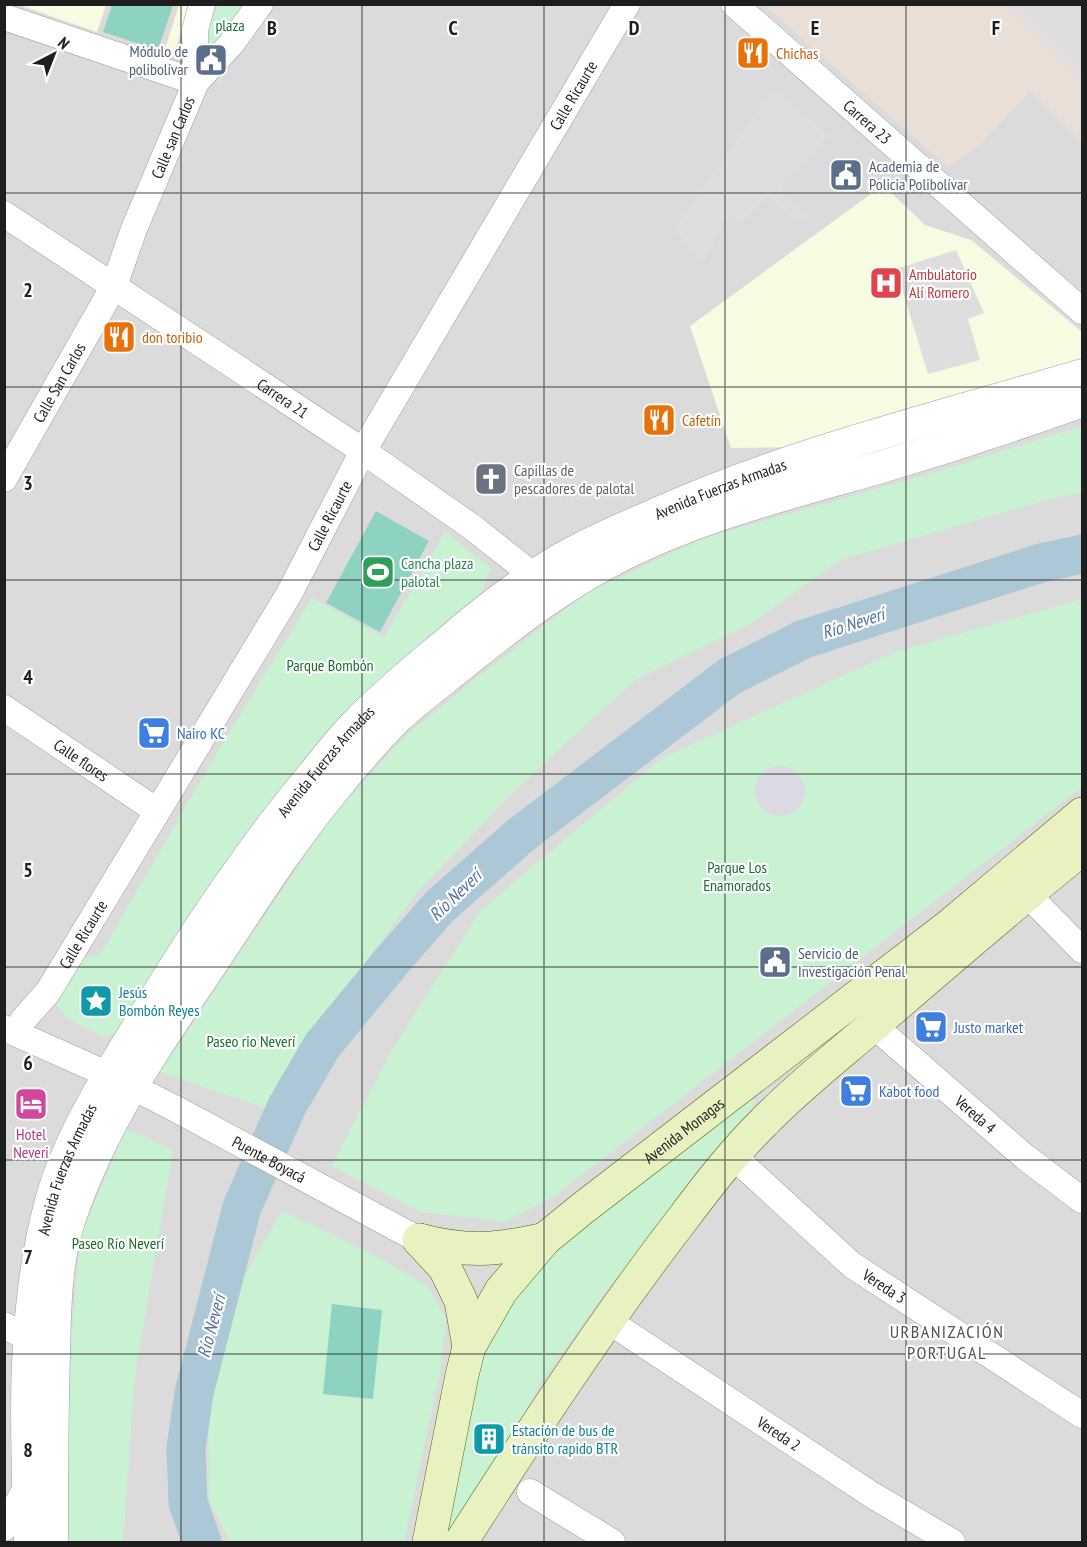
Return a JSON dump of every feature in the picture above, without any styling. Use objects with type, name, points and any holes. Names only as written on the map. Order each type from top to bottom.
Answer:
[{"type":"main road","name":"Avenida Monagas","points":[[429,1542],[462,1375],[470,1347],[501,1291],[545,1239],[949,926],[1083,814]]},
{"type":"main road","points":[[461,1542],[607,1320],[733,1156],[764,1122],[873,1025],[1026,893],[1083,849]]},
{"type":"main road","points":[[419,1240],[448,1248],[478,1250],[508,1248],[545,1239]]},
{"type":"main road","points":[[419,1240],[445,1268],[461,1301],[470,1347]]},
{"type":"street","points":[[4,17],[196,82],[195,30],[202,4]]},
{"type":"street","name":"Calle san Carlos","points":[[114,286],[134,230],[196,82],[231,44],[260,4]]},
{"type":"street","name":"Calle Ricaurte","points":[[11,1019],[48,992],[289,594],[363,451],[627,4]]},
{"type":"street","name":"Carrera 23","points":[[734,4],[1083,311]]},
{"type":"street","name":"Carrera 21","points":[[4,214],[363,451],[472,527],[544,586]]},
{"type":"street","name":"Calle San Carlos","points":[[4,479],[114,286]]},
{"type":"street","name":"Avenida Fuerzas Armadas","points":[[544,586],[554,564],[625,527],[714,489],[825,450],[1083,375]]},
{"type":"street","name":"Avenida Fuerzas Armadas","points":[[30,1542],[29,1337],[37,1262],[50,1203],[62,1168],[76,1135],[120,1081],[183,951],[265,833],[352,728],[385,695],[478,616],[544,586],[620,556],[674,531],[753,504],[943,449],[1083,401]]},
{"type":"street","name":"Calle flores","points":[[4,708],[157,811]]},
{"type":"street","points":[[1026,893],[1083,950]]},
{"type":"street","name":"Puente Boyacá","points":[[11,1019],[120,1081],[419,1240]]},
{"type":"street","name":"Vereda 4","points":[[873,1025],[1025,1157],[1083,1200]]},
{"type":"street","name":"Vereda 3","points":[[733,1156],[852,1265],[1083,1415]]},
{"type":"street","name":"Vereda 2","points":[[607,1320],[872,1495],[952,1542]]},
{"type":"street","name":"Avenida Fuerzas Armadas","points":[[29,1337],[52,1542]]},
{"type":"street","points":[[4,1528],[28,1484]]},
{"type":"street","points":[[530,1492],[612,1542]]},
{"type":"shaded area","points":[[5,5],[1082,5],[1082,1542],[5,1542]]},
{"type":"shaded area","points":[[19,5],[106,5],[97,32]]},
{"type":"shaded area","points":[[179,5],[190,5],[173,56],[163,55]]},
{"type":"shaded area","points":[[764,5],[1082,5],[1082,143],[1030,91],[978,146],[948,167]]},
{"type":"shaded area","points":[[1008,5],[1082,5],[1082,79]]},
{"type":"shaded area","points":[[774,88],[828,136],[781,188],[805,217],[798,222],[768,196],[741,223],[725,221],[703,263],[674,229]]},
{"type":"shaded area","name":"Ambulatorio Alí Romero","points":[[883,185],[925,225],[971,240],[1082,332],[1082,368],[807,447],[731,448],[690,326]]},
{"type":"shaded area","points":[[956,250],[984,313],[968,319],[980,360],[928,374],[896,269]]},
{"type":"shaded area","points":[[780,766],[798,773],[805,791],[798,809],[780,816],[762,809],[755,791],[762,773]]},
{"type":"green space","points":[[112,5],[173,5],[158,50],[103,32]]},
{"type":"green space","name":"plaza","points":[[218,5],[263,5],[220,82],[194,71]]},
{"type":"green space","name":"Paseo rio Neverí","points":[[1082,426],[1082,492],[1050,499],[840,560],[752,623],[635,680],[508,797],[416,894],[334,1005],[282,1114],[160,1072],[329,820],[405,736],[589,591],[707,537],[939,471]]},
{"type":"green space","name":"Cancha plaza palotal","points":[[376,511],[429,541],[380,632],[326,603]]},
{"type":"green space","name":"Parque Bombón","points":[[445,532],[491,568],[480,595],[392,673],[124,1026],[106,1038],[65,1017],[48,992],[66,961],[100,955],[215,756],[312,598],[384,637]]},
{"type":"green space","name":"Parque Los Enamorados","points":[[1082,599],[1082,787],[556,1195],[505,1222],[422,1212],[331,1166],[395,1045],[481,910],[662,758],[895,652]]},
{"type":"green space","points":[[748,1093],[756,1102],[694,1174],[652,1236],[608,1288],[540,1384],[443,1542],[482,1344],[549,1251]]},
{"type":"green space","name":"Paseo Río Neverí","points":[[126,1129],[173,1150],[135,1374],[123,1542],[67,1542],[67,1424],[73,1316],[81,1235]]},
{"type":"green space","points":[[282,1211],[375,1255],[428,1287],[446,1320],[440,1372],[404,1542],[230,1542],[209,1501],[208,1408],[242,1280]]},
{"type":"green space","points":[[332,1304],[382,1310],[373,1399],[323,1394]]},
{"type":"waterway","name":"Río Neverí","points":[[202,1542],[188,1503],[186,1448],[194,1393],[242,1207],[287,1106],[322,1046],[440,906],[522,834],[730,676],[804,639],[1041,563],[1082,554]]},
{"type":"place","name":"Chichas","points":[[753,53]]},
{"type":"place","name":"Módulo de polibolívar","points":[[211,60]]},
{"type":"place","name":"Academia de Policia Polibolívar","points":[[846,175]]},
{"type":"place","name":"Ambulatorio Alí Romero","points":[[886,283]]},
{"type":"place","name":"don toribio","points":[[119,337]]},
{"type":"place","name":"Cafetín","points":[[659,420]]},
{"type":"place","name":"Capillas de pescadores de palotal","points":[[491,479]]},
{"type":"place","name":"Cancha plaza palotal","points":[[378,572]]},
{"type":"place","name":"Nairo KC","points":[[154,733]]},
{"type":"place","name":"Servicio de Investigación Penal","points":[[775,962]]},
{"type":"place","name":"Jesús Bombón Reyes","points":[[96,1001]]},
{"type":"place","name":"Justo market","points":[[931,1027]]},
{"type":"place","name":"Kabot food","points":[[856,1091]]},
{"type":"place","name":"Hotel Neveri","points":[[31,1104]]},
{"type":"place","name":"Estación de bus de tránsito rapido BTR","points":[[489,1439]]},
{"type":"district","name":"URBANIZACIÓN PORTUGAL","points":[[947,1341]]}]
